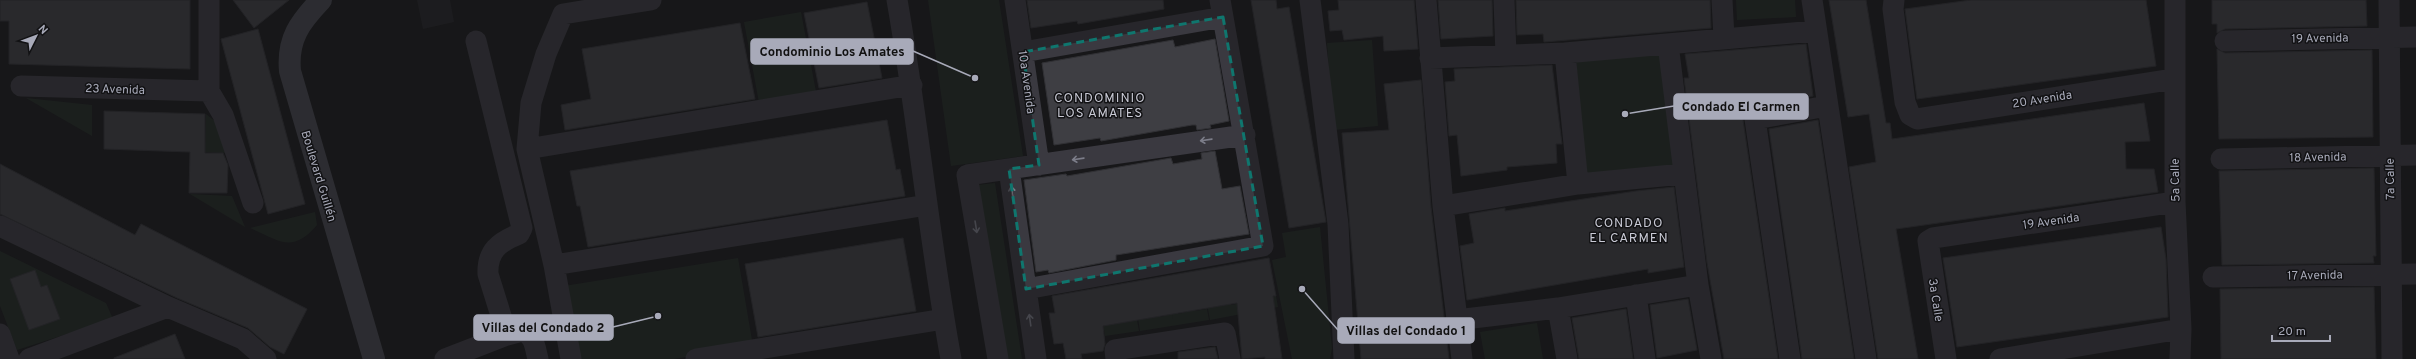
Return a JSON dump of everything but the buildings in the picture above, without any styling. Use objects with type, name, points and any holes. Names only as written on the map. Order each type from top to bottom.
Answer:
[{"type":"main road","name":"Boulevard Guillén","points":[[321,0],[308,13],[293,38],[288,56],[290,71],[374,359]]},
{"type":"street","points":[[209,0],[209,91],[224,115],[253,202]]},
{"type":"street","points":[[571,359],[554,265],[527,149],[531,103],[546,54],[563,14],[651,0]]},
{"type":"street","points":[[897,0],[912,84],[927,205],[951,359]]},
{"type":"street","name":"10a Avenida","points":[[1015,0],[1039,165]]},
{"type":"street","points":[[1306,0],[1311,22]]},
{"type":"street","points":[[1310,0],[1311,22],[1338,224],[1344,359]]},
{"type":"street","points":[[1426,0],[1443,206],[1462,359]]},
{"type":"street","points":[[1504,0],[1506,55]]},
{"type":"street","points":[[1722,0],[1724,38]]},
{"type":"street","points":[[1812,0],[1815,31],[1866,359]]},
{"type":"street","name":"20 Avenida","points":[[1894,0],[1893,9],[1905,102],[1910,115],[1917,119],[2174,79]]},
{"type":"street","name":"5a Calle","points":[[2175,0],[2175,202],[2181,329],[2180,359]]},
{"type":"street","name":"7a Calle","points":[[2388,0],[2392,359]]},
{"type":"street","points":[[1023,52],[1221,9],[1245,134],[1263,246],[1026,288]]},
{"type":"street","points":[[1430,58],[1565,53],[1815,31]]},
{"type":"street","name":"19 Avenida","points":[[2225,41],[2416,37]]},
{"type":"street","points":[[476,41],[522,228],[519,234],[505,239],[493,249],[488,265],[488,274],[507,335]]},
{"type":"street","points":[[1668,44],[1683,174],[1709,359]]},
{"type":"street","points":[[1565,53],[1578,184]]},
{"type":"street","points":[[527,149],[912,84]]},
{"type":"street","name":"23 Avenida","points":[[21,86],[209,91]]},
{"type":"street","points":[[1790,359],[1755,119],[1827,106]]},
{"type":"street","points":[[998,359],[967,174],[1039,165],[1245,134]]},
{"type":"street","name":"18 Avenida","points":[[2220,159],[2416,155]]},
{"type":"street","points":[[1009,169],[1036,359]]},
{"type":"street","points":[[1443,206],[1578,184],[1683,174]]},
{"type":"street","name":"19 Avenida","points":[[1928,241],[1933,238],[2175,202]]},
{"type":"street","points":[[554,265],[927,205]]},
{"type":"street","points":[[0,226],[168,307],[243,339],[266,359]]},
{"type":"street","name":"3a Calle","points":[[1928,241],[1946,359]]},
{"type":"street","name":"17 Avenida","points":[[2214,276],[2416,274]]},
{"type":"street","points":[[1456,320],[1558,308],[1698,285]]},
{"type":"street","points":[[1636,294],[1645,359]]},
{"type":"street","points":[[29,359],[168,307]]},
{"type":"street","points":[[1558,308],[1567,359]]},
{"type":"street","points":[[696,359],[944,319]]},
{"type":"street","points":[[2000,359],[2181,329]]},
{"type":"street","points":[[444,359],[507,335],[522,331],[528,333],[533,339],[538,359]]},
{"type":"street","points":[[1116,359],[1115,350],[1225,333],[1230,359]]},
{"type":"street","points":[[0,334],[9,359]]},
{"type":"highlighted area","points":[[1223,17],[1263,246],[1026,289],[1009,169],[1039,165],[1023,52]]},
{"type":"shaded area","points":[[417,0],[450,0],[454,22],[423,29]]},
{"type":"shaded area","points":[[928,0],[999,0],[1023,156],[951,166]]},
{"type":"shaded area","points":[[1736,0],[1795,0],[1796,17],[1737,20]]},
{"type":"shaded area","points":[[801,12],[817,97],[760,108],[744,22]]},
{"type":"shaded area","points":[[1372,40],[1378,126],[1333,130],[1327,43]]},
{"type":"shaded area","points":[[1664,52],[1674,169],[1586,176],[1576,59]]},
{"type":"shaded area","points":[[26,98],[92,105],[92,136]]},
{"type":"shaded area","points":[[206,114],[216,122],[227,153],[205,152]]},
{"type":"shaded area","points":[[995,183],[1022,359],[1004,359],[978,185]]},
{"type":"shaded area","points":[[190,194],[232,196],[245,227]]},
{"type":"shaded area","points":[[315,212],[317,225],[300,240],[293,242],[278,240],[250,228]]},
{"type":"shaded area","points":[[1320,227],[1332,348],[1330,359],[1292,359],[1272,260],[1286,257],[1282,233]]},
{"type":"shaded area","points":[[0,251],[106,303],[113,319],[17,350],[0,306]]},
{"type":"shaded area","points":[[738,258],[753,346],[674,359],[576,359],[564,286]]},
{"type":"shaded area","points":[[1223,290],[1227,290],[1231,305],[1276,296],[1278,307],[1210,320],[1205,293],[1210,292],[1213,307],[1225,305]]},
{"type":"shaded area","points":[[1192,296],[1195,311],[1207,309],[1209,320],[1140,331],[1136,305],[1140,304],[1143,319],[1155,317],[1157,301],[1160,317],[1172,314],[1173,319],[1170,300],[1175,299],[1178,314],[1190,311],[1188,297]]},
{"type":"shaded area","points":[[1101,310],[1137,320],[1139,331],[1105,336]]},
{"type":"shaded area","points":[[1537,323],[1543,359],[1485,359],[1480,332]]},
{"type":"place","name":"Condominio Los Amates","points":[[975,78]]},
{"type":"place","name":"Condado El Carmen","points":[[1625,114]]},
{"type":"place","name":"Villas del Condado 1","points":[[1302,289]]},
{"type":"place","name":"Villas del Condado 2","points":[[658,316]]},
{"type":"district","name":"CONDOMINIO LOS AMATES","points":[[1100,104]]},
{"type":"district","name":"CONDADO EL CARMEN","points":[[1629,230]]}]
